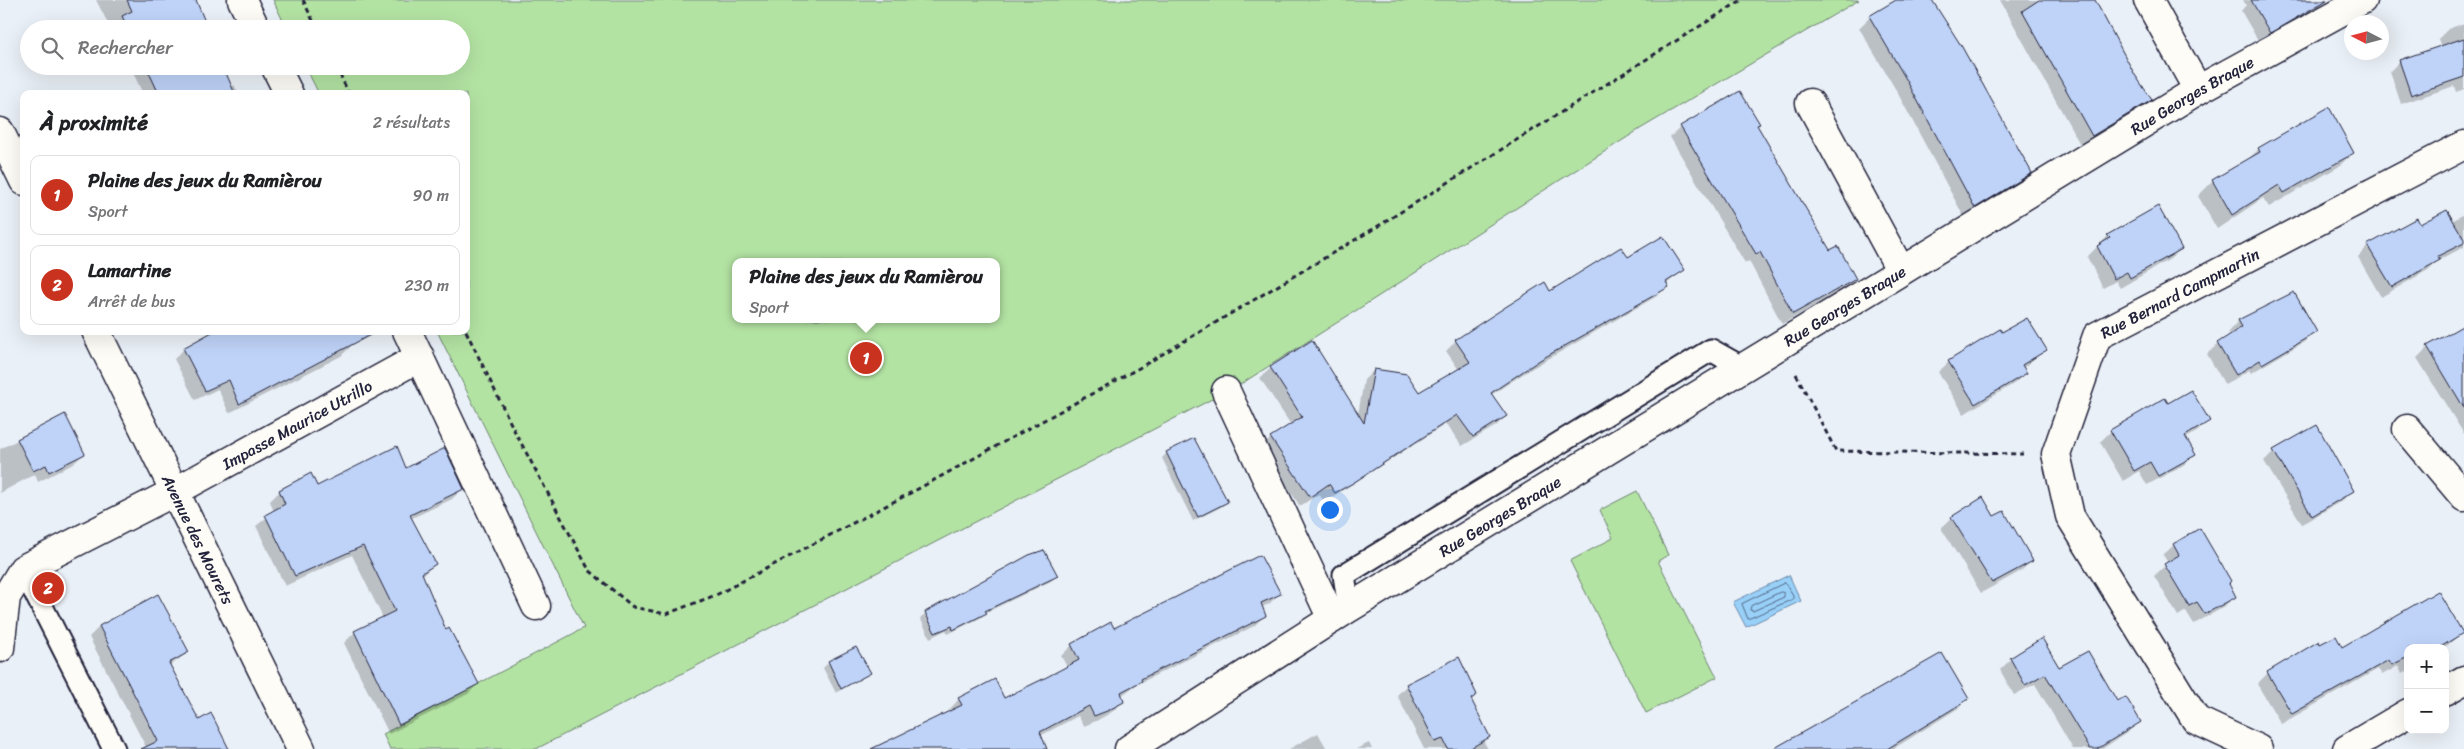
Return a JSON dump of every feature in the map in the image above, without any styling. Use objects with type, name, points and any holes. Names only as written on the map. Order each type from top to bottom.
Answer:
[{"type":"street","points":[[242,0],[252,20]]},
{"type":"street","points":[[2148,0],[2198,90]]},
{"type":"street","name":"Rue Georges Braque","points":[[1129,749],[1341,614],[2198,90],[2362,0]]},
{"type":"street","points":[[280,75],[287,90]]},
{"type":"street","points":[[1810,103],[1901,271]]},
{"type":"street","points":[[0,132],[20,173]]},
{"type":"street","name":"Rue Bernard Campmartin","points":[[2056,454],[2097,336],[2464,145]]},
{"type":"street","name":"Avenue des Mourets","points":[[98,335],[301,749]]},
{"type":"street","points":[[409,335],[536,606]]},
{"type":"street","name":"Impasse Maurice Utrillo","points":[[23,570],[174,492],[420,356]]},
{"type":"street","points":[[1226,391],[1341,614]]},
{"type":"street","points":[[2407,429],[2464,497]]},
{"type":"street","points":[[2056,454],[2070,516],[2196,720],[2258,749]]},
{"type":"street","points":[[0,648],[6,597],[23,570]]},
{"type":"street","points":[[2448,689],[2464,680]]},
{"type":"street","points":[[2347,749],[2404,715]]},
{"type":"lane","points":[[23,570],[114,749]]},
{"type":"path","points":[[303,0],[313,20]]},
{"type":"path","points":[[468,335],[513,428],[588,570],[633,607],[666,614],[725,590],[916,490],[1138,368],[1375,228],[1742,0]]},
{"type":"path","points":[[340,75],[347,90]]},
{"type":"path","points":[[1781,344],[1836,451],[2056,454]]},
{"type":"green space","points":[[273,0],[1859,0],[1640,129],[1241,384],[536,749],[390,749],[383,734],[584,628],[439,335],[470,335],[470,90],[317,90],[310,75],[470,75],[470,20],[283,20]]},
{"type":"green space","points":[[1637,491],[1668,555],[1658,561],[1717,677],[1646,713],[1570,561],[1613,538],[1600,510]]},
{"type":"water","points":[[1789,575],[1801,601],[1746,627],[1733,602]]},
{"type":"building","points":[[127,0],[196,0],[204,20],[124,20],[122,16],[132,11]]},
{"type":"building","points":[[1896,0],[1932,0],[1962,47],[2032,173],[1975,208],[1906,79],[1869,16]]},
{"type":"building","points":[[2039,0],[2095,0],[2135,75],[2152,100],[2092,136],[2022,11]]},
{"type":"building","points":[[2251,0],[2327,0],[2270,33]]},
{"type":"building","points":[[2464,38],[2464,77],[2411,95],[2399,60]]},
{"type":"building","points":[[150,75],[227,75],[233,90],[157,90]]},
{"type":"building","points":[[1740,91],[1760,124],[1757,125],[1830,250],[1838,246],[1856,279],[1793,314],[1760,252],[1756,254],[1680,126]]},
{"type":"building","points":[[2329,107],[2354,153],[2284,193],[2279,185],[2232,215],[2212,180],[2260,152],[2258,148]]},
{"type":"building","points":[[2158,206],[2182,249],[2130,278],[2127,272],[2114,279],[2097,246],[2110,238],[2107,235]]},
{"type":"building","points":[[2447,210],[2464,239],[2464,243],[2438,256],[2440,260],[2392,287],[2367,245],[2417,218],[2420,224]]},
{"type":"building","points":[[1663,236],[1685,270],[1666,282],[1669,287],[1540,360],[1491,393],[1507,416],[1473,437],[1457,415],[1353,483],[1335,493],[1329,484],[1310,497],[1270,437],[1302,417],[1270,367],[1312,340],[1364,423],[1374,369],[1407,374],[1419,392],[1470,362],[1455,340],[1504,308],[1545,282],[1550,291],[1621,247],[1628,257]]},
{"type":"building","points":[[2294,292],[2317,332],[2262,364],[2260,360],[2236,375],[2217,343],[2242,327],[2238,320]]},
{"type":"building","points":[[2027,318],[2047,350],[2022,365],[2027,373],[1975,404],[1948,361],[2000,329],[2002,332]]},
{"type":"building","points":[[2464,325],[2464,408],[2427,346]]},
{"type":"building","points":[[207,335],[370,335],[239,404],[229,380],[205,391],[183,348]]},
{"type":"building","points":[[2191,390],[2210,421],[2185,436],[2196,455],[2158,476],[2150,462],[2134,471],[2110,430],[2165,398],[2168,403]]},
{"type":"building","points":[[65,414],[85,454],[49,472],[46,465],[33,471],[17,439]]},
{"type":"building","points":[[2317,425],[2354,491],[2312,516],[2273,450]]},
{"type":"building","points":[[1194,438],[1228,502],[1198,517],[1166,452]]},
{"type":"building","points":[[397,446],[406,468],[445,448],[464,489],[410,515],[436,564],[422,573],[446,630],[449,628],[479,684],[399,725],[354,631],[395,611],[363,546],[295,576],[265,515],[285,504],[279,490],[311,473],[317,486]]},
{"type":"building","points":[[1983,497],[1994,516],[2004,511],[2033,561],[1992,583],[1951,517]]},
{"type":"building","points":[[2200,528],[2231,581],[2229,583],[2236,597],[2205,614],[2197,602],[2189,606],[2164,564],[2179,555],[2173,544]]},
{"type":"building","points":[[1044,550],[1058,576],[985,611],[987,613],[953,630],[952,626],[935,633],[925,612],[1029,555]]},
{"type":"building","points":[[1260,555],[1281,594],[1261,603],[1266,616],[1141,679],[1142,681],[1121,692],[1124,702],[1107,711],[1094,716],[1089,706],[1040,732],[1047,749],[871,749],[962,705],[958,698],[995,679],[1004,698],[1043,679],[1079,660],[1071,644],[1111,622],[1114,628]]},
{"type":"building","points":[[2438,591],[2463,633],[2445,644],[2404,644],[2404,659],[2392,665],[2389,660],[2292,714],[2267,672],[2319,641],[2320,644],[2336,636],[2342,647]]},
{"type":"building","points":[[158,594],[189,652],[169,663],[199,720],[211,713],[229,749],[141,749],[158,741],[99,626]]},
{"type":"building","points":[[2042,638],[2059,667],[2088,651],[2117,701],[2126,697],[2141,722],[2097,749],[2090,749],[2045,674],[2025,685],[2010,658]]},
{"type":"building","points":[[856,647],[871,673],[841,689],[828,661]]},
{"type":"building","points":[[1942,653],[1969,699],[1887,749],[1773,749]]},
{"type":"building","points":[[1459,657],[1477,695],[1471,699],[1490,737],[1469,749],[1448,749],[1443,739],[1435,742],[1406,684]]},
{"type":"place","name":"Plaine des jeux du Ramièrou","points":[[866,358]]},
{"type":"place","name":"Lamartine","points":[[48,588]]}]
